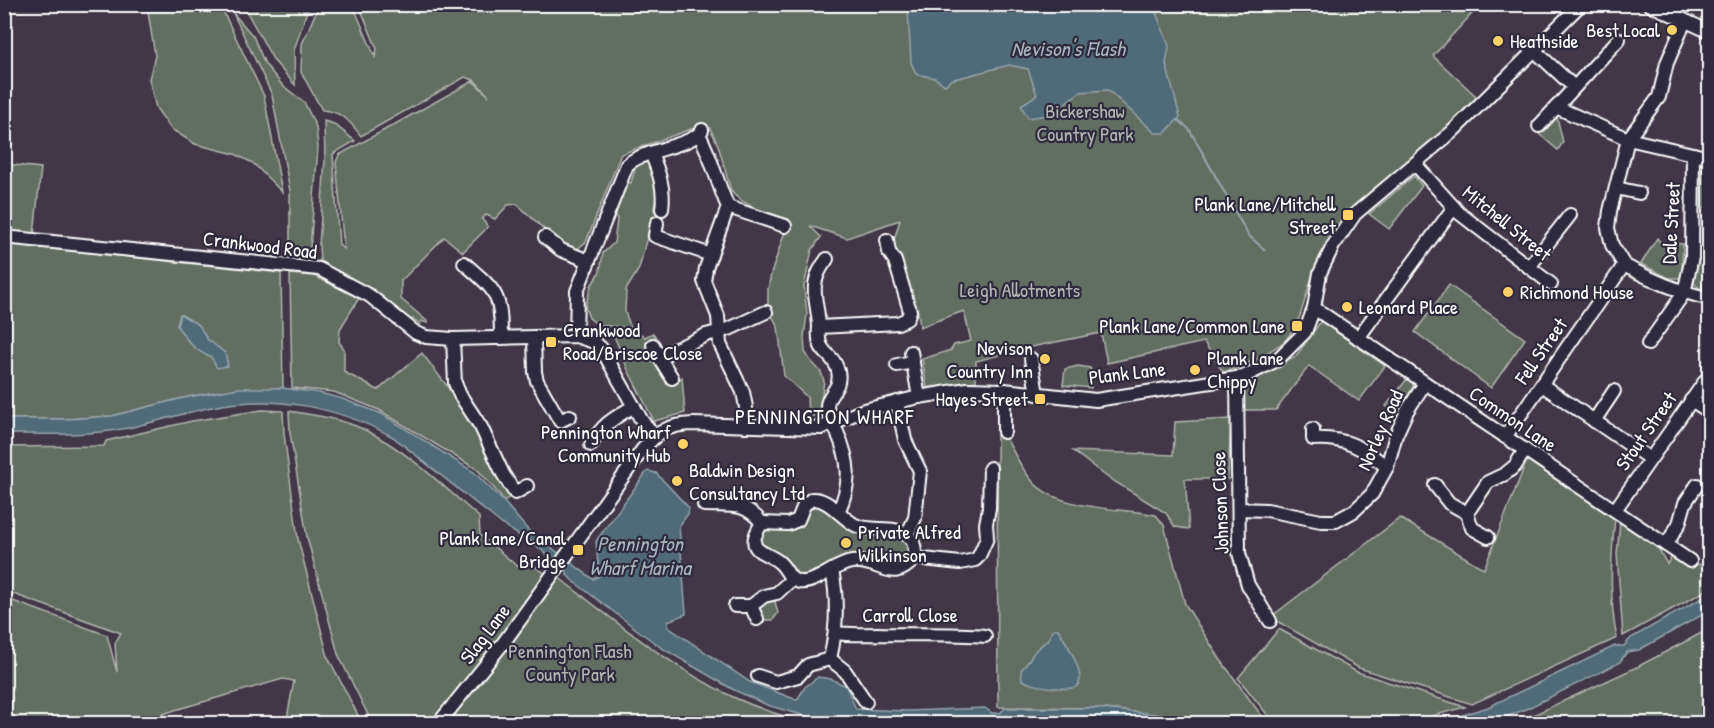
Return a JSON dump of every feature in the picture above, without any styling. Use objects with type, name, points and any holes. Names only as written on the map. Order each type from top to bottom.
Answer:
[{"type":"street","name":"Plank Lane","points":[[568,553],[644,449],[655,436],[666,428],[676,425],[821,428],[864,410],[967,389],[1004,390],[1100,400],[1237,378],[1276,360],[1305,332],[1314,308],[1320,273],[1343,229],[1355,214],[1416,165],[1448,128],[1535,51],[1581,4]]},
{"type":"street","points":[[1649,4],[1710,32]]},
{"type":"street","points":[[1683,4],[1681,19],[1659,97],[1628,140],[1608,228],[1612,245],[1624,265],[1657,283],[1710,299]]},
{"type":"street","points":[[1539,126],[1612,41]]},
{"type":"street","points":[[1535,51],[1574,87]]},
{"type":"street","points":[[1556,107],[1628,140],[1710,158]]},
{"type":"street","points":[[655,436],[642,421],[601,348],[594,342],[576,336],[576,298],[627,165],[632,160],[701,132],[728,207],[704,281],[718,316],[720,344],[743,392],[746,407],[745,426]]},
{"type":"street","points":[[651,153],[661,177],[662,210]]},
{"type":"street","name":"Dale Street","points":[[1684,293],[1692,257],[1694,154]]},
{"type":"street","name":"Mitchell Street","points":[[1416,165],[1454,207],[1551,284]]},
{"type":"street","points":[[1616,188],[1639,194]]},
{"type":"street","points":[[728,207],[785,226]]},
{"type":"street","points":[[1358,338],[1454,207]]},
{"type":"street","points":[[1529,267],[1570,216]]},
{"type":"street","points":[[657,223],[653,242],[711,255]]},
{"type":"street","name":"Crankwood Road","points":[[4,237],[319,269],[370,296],[416,333],[426,337],[453,339],[576,336]]},
{"type":"street","points":[[545,237],[561,250],[589,261]]},
{"type":"street","points":[[819,327],[898,323],[907,319],[910,312],[896,261],[889,252],[887,240]]},
{"type":"street","points":[[827,259],[822,265],[814,289],[819,345],[836,365],[838,374],[838,384],[827,406],[844,453],[849,484],[838,512]]},
{"type":"street","points":[[464,263],[498,296],[501,338]]},
{"type":"street","name":"Fell Street","points":[[1505,437],[1624,265]]},
{"type":"street","points":[[1648,344],[1684,293]]},
{"type":"street","name":"Common Lane","points":[[1314,308],[1690,561]]},
{"type":"street","points":[[659,357],[706,334],[719,332],[766,312]]},
{"type":"street","points":[[534,338],[537,381],[561,421]]},
{"type":"street","points":[[453,339],[455,382],[460,395],[481,427],[503,474],[515,493],[527,486]]},
{"type":"street","points":[[653,345],[672,378]]},
{"type":"street","points":[[897,365],[912,357],[919,397]]},
{"type":"street","points":[[1031,358],[1037,394]]},
{"type":"street","name":"Stout Street","points":[[1615,510],[1710,374]]},
{"type":"street","name":"Johnson Close","points":[[1237,378],[1239,553],[1248,585],[1270,621]]},
{"type":"street","name":"Norley Road","points":[[1239,509],[1267,510],[1321,520],[1336,520],[1354,511],[1372,494],[1387,467],[1396,435],[1407,411],[1425,383]]},
{"type":"street","points":[[1542,385],[1650,459]]},
{"type":"street","points":[[1004,390],[1004,432]]},
{"type":"street","points":[[1594,421],[1614,391]]},
{"type":"street","points":[[1691,400],[1710,412]]},
{"type":"street","points":[[897,402],[905,440],[920,471],[915,518],[907,535]]},
{"type":"street","points":[[591,445],[593,427],[606,423],[634,406]]},
{"type":"street","points":[[1313,429],[1313,439],[1354,444],[1387,467]]},
{"type":"street","points":[[1467,513],[1488,482],[1515,466],[1525,450]]},
{"type":"street","points":[[915,558],[960,562],[975,560],[979,556],[987,538],[986,524],[989,508],[986,482],[990,468]]},
{"type":"street","points":[[1435,485],[1449,503],[1467,513],[1472,528],[1488,537]]},
{"type":"street","points":[[1666,545],[1679,524],[1685,503],[1697,485]]},
{"type":"street","points":[[704,505],[743,506],[751,511],[762,524],[782,525],[798,520],[804,505],[812,499],[819,499],[854,525],[865,529],[898,531],[907,535],[914,543],[915,558],[906,568],[892,572],[864,562],[846,563],[807,582],[799,583],[791,579],[779,561],[760,552],[756,546],[755,536],[762,524]]},
{"type":"street","name":"Slag Lane","points":[[438,723],[504,642],[568,553]]},
{"type":"street","points":[[830,659],[836,633],[836,590],[832,570]]},
{"type":"street","points":[[735,606],[751,606],[764,596],[777,593],[791,579]]},
{"type":"street","points":[[751,606],[757,619]]},
{"type":"street","name":"Carroll Close","points":[[836,633],[849,635],[946,633],[985,636]]},
{"type":"street","points":[[758,676],[776,682],[798,676],[808,665],[830,659]]},
{"type":"street","points":[[830,659],[845,671],[866,702]]},
{"type":"green space","points":[[147,5],[220,5],[264,96],[282,192],[253,163],[235,154],[195,144],[171,129],[156,108],[149,79],[155,56]]},
{"type":"green space","points":[[243,5],[309,5],[294,50],[295,85],[274,61]]},
{"type":"green space","points":[[319,5],[353,5],[375,57],[377,49],[359,5],[1480,5],[1433,56],[1477,97],[1441,134],[1344,214],[1315,267],[1300,316],[1284,342],[1261,357],[1223,372],[1204,342],[1107,363],[1101,333],[976,361],[976,381],[927,388],[922,359],[951,350],[954,345],[971,341],[964,311],[920,327],[918,312],[893,243],[900,220],[847,238],[810,226],[821,237],[812,250],[804,286],[807,314],[805,352],[821,372],[824,381],[819,416],[808,416],[807,397],[784,376],[778,327],[768,308],[771,274],[789,219],[765,212],[736,197],[731,191],[718,145],[710,128],[694,128],[621,154],[586,242],[576,250],[561,245],[517,204],[508,205],[495,219],[486,215],[482,219],[488,227],[463,252],[444,237],[401,281],[401,299],[427,323],[421,321],[420,324],[413,319],[410,322],[329,270],[320,262],[319,246],[325,160],[324,121],[334,124],[355,141],[333,154],[339,245],[344,249],[336,162],[339,155],[473,81],[489,96],[474,80],[465,77],[361,136],[344,118],[322,110],[301,72],[302,44]]},
{"type":"green space","points":[[233,13],[253,36],[265,64],[283,86],[304,102],[316,127],[318,147],[309,262],[290,260],[290,191],[272,95]]},
{"type":"green space","points":[[1557,117],[1563,142],[1558,150],[1539,134]]},
{"type":"green space","points":[[648,160],[658,185],[654,210],[663,212],[661,220],[652,218],[639,269],[626,290],[625,312],[631,328],[598,325],[589,318],[585,307],[591,286],[600,271],[603,253],[614,243],[617,220],[615,207],[624,181],[631,183],[637,162]]},
{"type":"green space","points":[[1703,162],[1709,164],[1709,208],[1699,208],[1700,165]]},
{"type":"green space","points":[[5,164],[41,168],[34,235],[5,231]]},
{"type":"green space","points":[[1414,176],[1422,186],[1389,229],[1369,214]]},
{"type":"green space","points":[[1657,238],[1660,242],[1683,244],[1682,276],[1679,278],[1669,278],[1641,264]]},
{"type":"green space","points":[[5,244],[281,273],[283,388],[221,391],[112,416],[5,419]]},
{"type":"green space","points":[[1698,259],[1709,260],[1709,280],[1700,289],[1694,283]]},
{"type":"green space","points":[[290,274],[314,276],[359,298],[340,329],[339,342],[344,349],[344,372],[378,390],[422,353],[456,398],[474,427],[510,496],[505,501],[478,470],[379,410],[334,392],[292,388]]},
{"type":"green space","points":[[1449,285],[1525,339],[1491,388],[1415,332]]},
{"type":"green space","points":[[1321,321],[1385,366],[1359,401],[1309,366],[1276,410],[1242,410],[1241,382],[1296,356]]},
{"type":"green space","points":[[612,331],[637,331],[645,337],[653,333],[657,339],[649,344],[663,375],[674,384],[682,377],[685,413],[654,421],[628,370]]},
{"type":"green space","points":[[1078,366],[1090,368],[1091,388],[1063,385],[1065,369]]},
{"type":"green space","points":[[1407,379],[1413,383],[1413,387],[1398,414],[1386,406]]},
{"type":"green space","points":[[262,410],[283,411],[298,539],[328,657],[362,723],[286,723],[294,681],[283,679],[175,710],[155,717],[150,723],[5,723],[5,598],[107,635],[117,672],[115,643],[121,633],[5,591],[5,447],[104,446],[106,441],[192,421]]},
{"type":"green space","points":[[289,411],[347,423],[381,438],[425,470],[479,517],[480,535],[517,566],[529,562],[547,575],[435,723],[372,723],[338,654],[307,537],[290,433]]},
{"type":"green space","points":[[1231,419],[1228,479],[1185,479],[1189,529],[1175,527],[1166,513],[1107,477],[1073,451],[1173,455],[1175,422]]},
{"type":"green space","points":[[997,435],[1005,436],[1026,473],[1046,493],[1092,507],[1156,515],[1164,525],[1185,604],[1220,659],[1267,723],[1217,723],[1095,708],[998,707]]},
{"type":"green space","points":[[1527,460],[1615,518],[1612,578],[1614,624],[1617,638],[1472,704],[1359,668],[1280,623],[1272,616],[1400,518],[1484,569]]},
{"type":"green space","points":[[817,502],[839,514],[887,530],[909,541],[911,555],[896,568],[874,560],[798,578],[761,548],[758,537],[765,528],[781,529]]},
{"type":"green space","points":[[1620,521],[1657,546],[1667,564],[1672,556],[1689,567],[1691,564],[1710,565],[1709,589],[1623,636],[1617,554]]},
{"type":"green space","name":"Pennington Flash County Park","points":[[558,577],[642,642],[709,685],[752,705],[811,723],[447,724]]},
{"type":"green space","points":[[774,598],[778,613],[773,620],[762,620],[758,611],[759,602]]},
{"type":"green space","points":[[1279,629],[1357,672],[1465,707],[1425,718],[1390,723],[1274,723],[1238,678]]},
{"type":"green space","points":[[1709,629],[1709,723],[1516,723],[1639,666]]},
{"type":"water","name":"Nevison's Flash","points":[[914,4],[1153,5],[1169,46],[1166,64],[1180,117],[1165,133],[1155,133],[1108,90],[1080,92],[1048,115],[1028,118],[1021,105],[1037,95],[1028,69],[1009,65],[951,80],[945,85],[935,78],[916,74],[911,62],[908,10]]},
{"type":"water","points":[[180,314],[199,325],[207,339],[225,353],[228,366],[217,368],[211,357],[200,352],[191,344],[177,326]]},
{"type":"water","name":"Pennington Wharf Marina","points":[[239,388],[283,388],[319,393],[340,398],[382,414],[474,472],[528,530],[593,579],[599,576],[596,541],[645,474],[648,471],[656,473],[689,508],[688,514],[679,526],[686,614],[668,621],[668,627],[750,682],[797,700],[805,687],[818,677],[831,679],[846,686],[856,709],[907,711],[985,708],[992,713],[1000,713],[1005,708],[1094,708],[1217,723],[1013,724],[998,720],[983,724],[833,724],[767,705],[732,689],[660,647],[573,581],[567,575],[567,571],[524,536],[520,536],[503,525],[393,437],[328,411],[282,403],[235,403],[113,431],[5,434],[4,419],[112,416],[183,398]]},
{"type":"water","points":[[1709,594],[1709,611],[1639,650],[1627,652],[1619,663],[1528,708],[1492,723],[1438,723],[1488,707],[1615,646],[1624,646],[1631,638]]},
{"type":"water","points":[[1053,629],[1058,629],[1075,660],[1080,675],[1075,687],[1044,687],[1022,680],[1021,670],[1035,651],[1048,639]]},
{"type":"waterway","points":[[1178,120],[1189,129],[1248,235],[1265,250]]},
{"type":"place","name":"Best Local","points":[[1672,30]]},
{"type":"place","name":"Heathside","points":[[1498,41]]},
{"type":"place","name":"Plank Lane/Mitchell Street","points":[[1348,215]]},
{"type":"place","name":"Richmond House","points":[[1508,292]]},
{"type":"place","name":"Leonard Place","points":[[1347,307]]},
{"type":"place","name":"Plank Lane/Common Lane","points":[[1297,326]]},
{"type":"place","name":"Crankwood Road/Briscoe Close","points":[[551,342]]},
{"type":"place","name":"Nevison Country Inn","points":[[1045,359]]},
{"type":"place","name":"Plank Lane Chippy","points":[[1195,370]]},
{"type":"place","name":"Hayes Street","points":[[1040,399]]},
{"type":"place","name":"Pennington Wharf Community Hub","points":[[683,444]]},
{"type":"place","name":"Baldwin Design Consultancy Ltd","points":[[677,481]]},
{"type":"place","name":"Private Alfred Wilkinson","points":[[846,543]]},
{"type":"place","name":"Plank Lane/Canal Bridge","points":[[578,550]]},
{"type":"district","name":"PENNINGTON WHARF","points":[[825,417]]},
{"type":"park label","name":"Bickershaw Country Park","points":[[1085,122]]},
{"type":"park label","name":"Leigh Allotments","points":[[1020,290]]}]
